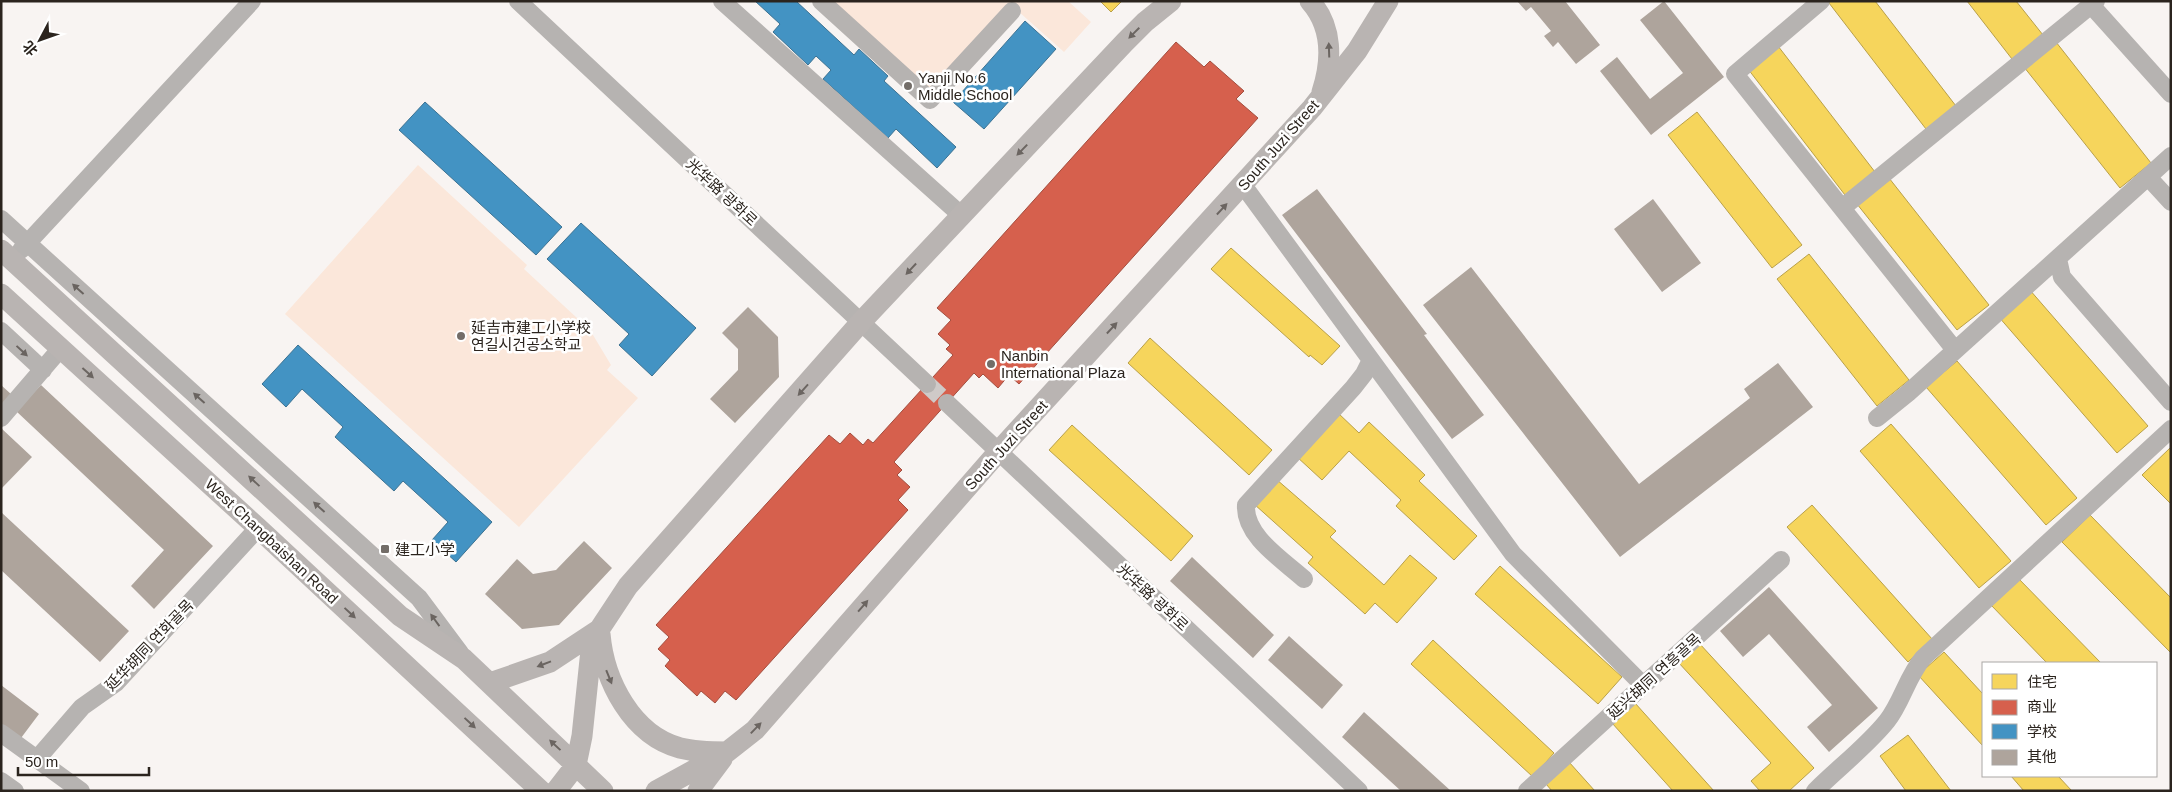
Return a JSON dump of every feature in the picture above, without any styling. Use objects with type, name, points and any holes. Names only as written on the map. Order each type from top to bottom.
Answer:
[{"type":"main road","points":[[556,791],[576,765],[582,736],[591,650],[600,629],[628,586],[861,322],[1144,22],[1171,1]]},
{"type":"main road","points":[[1310,1],[1322,21],[1330,48],[1328,75],[1321,97]]},
{"type":"main road","name":"South Juzi Street","points":[[656,791],[727,752],[754,730],[999,451],[1243,185],[1321,97],[1357,51],[1388,1]]},
{"type":"main road","name":"West Changbaishan Road","points":[[7,255],[400,616],[464,659],[604,791]]},
{"type":"main road","name":"West Changbaishan Road","points":[[5,301],[61,348],[258,528],[541,791]]},
{"type":"main road","points":[[490,683],[550,662],[600,629]]},
{"type":"main road","points":[[600,629],[605,665],[614,689],[626,708],[642,726],[655,736],[678,748],[696,752],[727,752]]},
{"type":"main road","points":[[698,791],[727,752]]},
{"type":"street","points":[[7,255],[27,243],[252,1]]},
{"type":"street","name":"光华路 광화로","points":[[518,1],[927,384]]},
{"type":"street","points":[[821,1],[930,100],[1012,11]]},
{"type":"street","points":[[1820,1],[1735,74],[1955,350]]},
{"type":"street","points":[[726,2],[962,215]]},
{"type":"street","points":[[1842,208],[2093,3],[2171,94]]},
{"type":"street","points":[[1877,418],[1908,393],[2171,156]]},
{"type":"street","points":[[2148,177],[2171,202]]},
{"type":"street","points":[[1243,185],[1513,554],[1643,685]]},
{"type":"street","name":"West Changbaishan Road","points":[[1,219],[419,598],[464,659]]},
{"type":"street","points":[[2058,259],[2062,277],[2171,402]]},
{"type":"street","points":[[1,332],[43,370]]},
{"type":"street","points":[[1,418],[61,348]]},
{"type":"street","points":[[1304,579],[1251,529],[1245,515],[1246,505],[1353,388],[1364,374],[1371,360]]},
{"type":"street","name":"光华路 광화로","points":[[947,403],[1359,791]]},
{"type":"street","points":[[1814,791],[1886,722],[1898,705],[1910,676],[1923,658],[2171,429]]},
{"type":"street","name":"延华胡同 연화골목","points":[[37,758],[82,707],[116,683],[258,528]]},
{"type":"street","name":"延兴胡同 연흥골목","points":[[1527,791],[1781,560]]},
{"type":"street","points":[[1,733],[81,791]]},
{"type":"street","points":[[1,780],[15,791]]},
{"type":"shaded area","points":[[827,1],[1068,1],[1091,22],[1064,52],[1010,4],[930,93]]},
{"type":"shaded area","points":[[418,165],[527,265],[524,269],[590,330],[611,365],[607,370],[638,398],[519,527],[285,314]]},
{"type":"building: 住宅","points":[[1100,1],[1122,1],[1111,12]]},
{"type":"building: 住宅","points":[[1831,1],[1875,1],[1956,106],[1926,129],[1829,3]]},
{"type":"building: 住宅","points":[[1967,1],[2016,1],[2043,35],[2012,59]]},
{"type":"building: 住宅","points":[[2056,42],[2151,163],[2120,188],[2024,67]]},
{"type":"building: 住宅","points":[[1778,46],[1875,172],[1845,195],[1748,69]]},
{"type":"building: 住宅","points":[[1697,112],[1802,245],[1772,268],[1668,135]]},
{"type":"building: 住宅","points":[[1889,178],[1989,305],[1957,330],[1857,204]]},
{"type":"building: 住宅","points":[[1231,248],[1340,346],[1322,365],[1310,355],[1309,357],[1211,269]]},
{"type":"building: 住宅","points":[[1809,254],[1909,380],[1877,406],[1777,279]]},
{"type":"building: 住宅","points":[[2029,289],[2148,426],[2117,453],[1998,316]]},
{"type":"building: 住宅","points":[[1150,338],[1272,450],[1249,475],[1128,363]]},
{"type":"building: 住宅","points":[[1957,361],[2077,498],[2046,525],[1926,387]]},
{"type":"building: 住宅","points":[[1337,412],[1359,433],[1369,422],[1425,475],[1419,481],[1477,536],[1454,560],[1396,506],[1401,500],[1349,451],[1322,480],[1296,456]]},
{"type":"building: 住宅","points":[[1891,424],[2011,561],[1979,588],[1860,451]]},
{"type":"building: 住宅","points":[[1072,425],[1193,536],[1171,561],[1049,450]]},
{"type":"building: 住宅","points":[[2171,449],[2171,504],[2142,475]]},
{"type":"building: 住宅","points":[[1276,479],[1336,531],[1330,537],[1384,585],[1410,555],[1437,578],[1397,623],[1375,603],[1365,614],[1308,563],[1313,557],[1254,504]]},
{"type":"building: 住宅","points":[[1812,505],[1933,640],[1908,662],[1787,527]]},
{"type":"building: 住宅","points":[[2090,515],[2171,598],[2171,653],[2062,542]]},
{"type":"building: 住宅","points":[[1500,566],[1622,677],[1598,704],[1475,594]]},
{"type":"building: 住宅","points":[[2017,577],[2100,662],[2046,662],[1990,604]]},
{"type":"building: 住宅","points":[[1433,640],[1554,753],[1533,777],[1411,664]]},
{"type":"building: 住宅","points":[[1699,643],[1814,768],[1789,791],[1760,791],[1751,781],[1771,763],[1678,662]]},
{"type":"building: 住宅","points":[[1944,652],[1982,693],[1982,745],[1918,675]]},
{"type":"building: 住宅","points":[[1635,703],[1714,791],[1673,791],[1612,723]]},
{"type":"building: 住宅","points":[[1908,735],[1951,791],[1906,791],[1880,756]]},
{"type":"building: 住宅","points":[[1569,762],[1595,791],[1552,791],[1546,784]]},
{"type":"building: 住宅","points":[[2012,777],[2059,777],[2072,791],[2024,791]]},
{"type":"building: 商业","name":"Nanbin International Plaza","points":[[1176,42],[1204,67],[1210,61],[1244,91],[1236,99],[1258,118],[1019,384],[1009,375],[998,388],[983,374],[979,378],[974,373],[894,462],[902,470],[897,475],[910,487],[898,500],[908,510],[736,700],[725,691],[715,703],[701,691],[697,696],[665,666],[670,660],[658,649],[669,637],[656,625],[829,435],[840,444],[850,433],[863,445],[868,439],[873,443],[953,355],[946,349],[950,345],[938,334],[951,320],[937,308]]},
{"type":"building: 学校","points":[[755,1],[796,1],[854,55],[859,49],[888,76],[884,81],[956,147],[937,168],[896,129],[888,138],[823,79],[831,70],[816,56],[808,65],[773,32],[780,24]]},
{"type":"building: 学校","points":[[1025,21],[1056,49],[984,129],[953,102]]},
{"type":"building: 学校","points":[[425,102],[562,227],[536,255],[399,130]]},
{"type":"building: 学校","points":[[581,223],[696,328],[652,376],[619,345],[629,334],[547,259]]},
{"type":"building: 学校","points":[[298,345],[492,522],[456,562],[432,540],[448,522],[403,481],[394,491],[335,437],[343,427],[302,389],[286,407],[262,384]]},
{"type":"building: 其他","points":[[1517,1],[1565,1],[1600,45],[1576,64],[1558,42],[1553,47],[1544,36],[1551,31],[1531,7],[1526,11]]},
{"type":"building: 其他","points":[[1664,1],[1724,77],[1651,135],[1600,71],[1617,57],[1650,99],[1683,73],[1640,20]]},
{"type":"building: 其他","points":[[1317,189],[1427,334],[1424,335],[1484,415],[1452,439],[1282,215]]},
{"type":"building: 其他","points":[[1653,199],[1701,263],[1662,292],[1614,229]]},
{"type":"building: 其他","points":[[1471,267],[1639,484],[1750,398],[1744,389],[1778,363],[1813,407],[1620,557],[1423,305]]},
{"type":"building: 其他","points":[[748,307],[778,337],[779,377],[735,423],[710,399],[738,370],[738,349],[722,333]]},
{"type":"building: 其他","points":[[1,385],[12,395],[1,406]]},
{"type":"building: 其他","points":[[41,385],[213,546],[154,609],[131,586],[164,550],[16,411]]},
{"type":"building: 其他","points":[[1,428],[32,457],[1,489]]},
{"type":"building: 其他","points":[[1,512],[129,631],[100,662],[1,570]]},
{"type":"building: 其他","points":[[584,541],[612,568],[559,625],[522,629],[485,594],[517,559],[533,574],[556,570]]},
{"type":"building: 其他","points":[[1192,557],[1274,635],[1253,658],[1170,581]]},
{"type":"building: 其他","points":[[1769,587],[1878,708],[1829,752],[1807,727],[1832,705],[1769,634],[1743,657],[1720,631]]},
{"type":"building: 其他","points":[[1289,636],[1343,685],[1322,709],[1268,660]]},
{"type":"building: 其他","points":[[1,685],[39,714],[18,742],[1,729]]},
{"type":"building: 其他","points":[[1364,712],[1451,791],[1401,791],[1342,737]]},
{"type":"tunnel","points":[[927,384],[947,403]]},
{"type":"place","name":"Yanji No.6 Middle School","points":[[908,86]]},
{"type":"place","name":"延吉市建工小学校 연길시건공소학교","points":[[461,336]]},
{"type":"place","name":"Nanbin International Plaza","points":[[991,364]]},
{"type":"place","name":"建工小学","points":[[385,549]]}]
